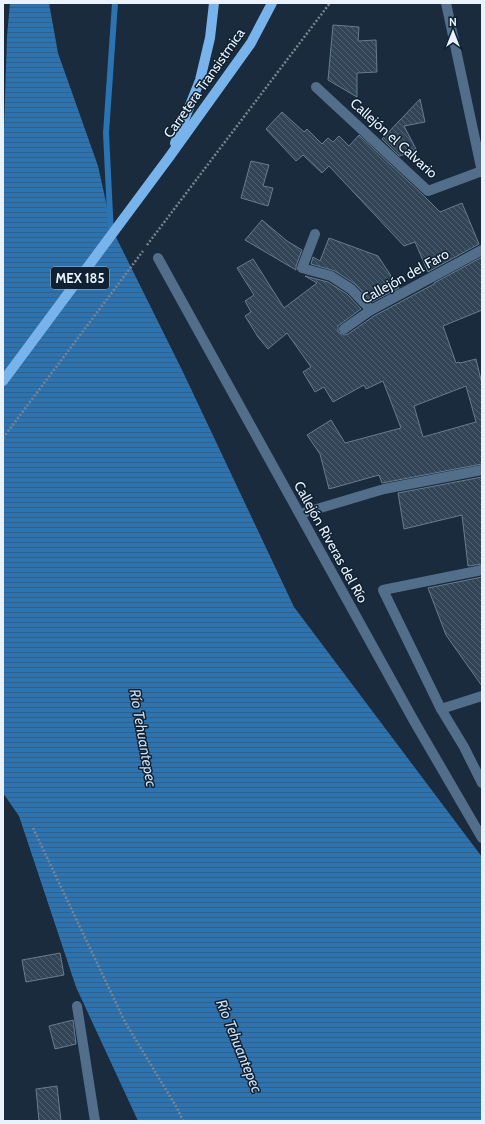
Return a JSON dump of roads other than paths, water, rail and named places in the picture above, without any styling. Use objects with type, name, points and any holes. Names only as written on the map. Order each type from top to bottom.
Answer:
[{"type":"main road","name":"Carretera Transistmica","points":[[170,156],[200,80],[210,38],[214,3]]},
{"type":"main road","name":"Carretera Transistmica","points":[[3,381],[252,43],[272,3]]},
{"type":"street","points":[[446,3],[482,172]]},
{"type":"street","name":"Callejón el Calvario","points":[[316,87],[428,191],[482,172]]},
{"type":"street","points":[[316,234],[302,268],[331,276],[351,289],[371,310]]},
{"type":"street","name":"Callejón del Faro","points":[[344,329],[371,310],[482,250]]},
{"type":"street","name":"Callejón Riveras del Río","points":[[158,258],[414,721],[482,838]]},
{"type":"street","points":[[300,514],[384,489],[482,470]]},
{"type":"street","points":[[482,570],[383,590],[441,709],[464,747],[482,783]]},
{"type":"street","points":[[441,709],[482,696]]},
{"type":"street","points":[[77,1006],[94,1121]]},
{"type":"water","name":"Río Tehuantepec","points":[[10,3],[49,3],[58,53],[98,166],[112,229],[183,372],[294,607],[482,857],[482,1121],[138,1121],[76,987],[19,816],[3,793],[3,159],[7,36]]},
{"type":"waterway","points":[[111,235],[106,133],[115,3]]}]
